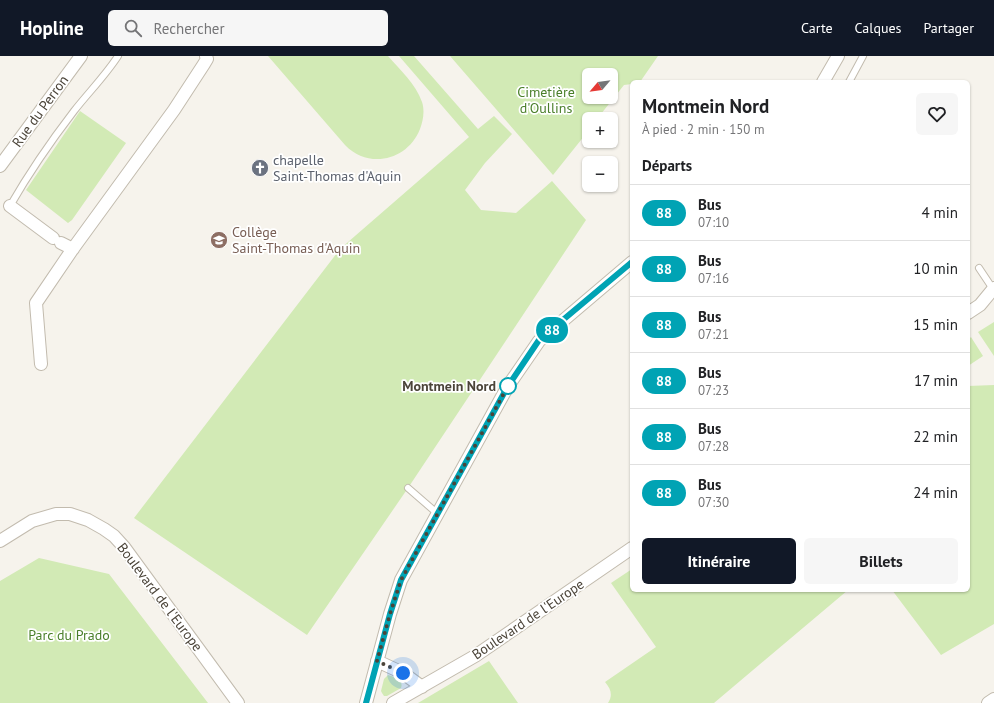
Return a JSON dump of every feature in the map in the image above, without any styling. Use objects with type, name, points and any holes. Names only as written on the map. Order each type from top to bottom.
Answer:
[{"type":"street","name":"Rue du Perron","points":[[0,166],[81,56]]},
{"type":"street","points":[[41,364],[36,303],[73,249],[182,100],[207,59],[206,56]]},
{"type":"street","points":[[823,80],[838,56]]},
{"type":"street","points":[[10,206],[57,240],[73,249]]},
{"type":"street","points":[[366,703],[390,614],[401,580],[508,386],[539,340],[630,264]]},
{"type":"street","points":[[970,312],[980,305],[994,288]]},
{"type":"street","name":"Boulevard de l'Europe","points":[[0,541],[32,521],[56,514],[70,514],[88,520],[104,529],[114,536],[124,547],[238,703]]},
{"type":"street","name":"Boulevard de l'Europe","points":[[393,703],[475,656],[630,549]]},
{"type":"street","points":[[377,661],[403,673],[422,687]]},
{"type":"street","points":[[988,703],[994,699]]},
{"type":"lane","points":[[10,206],[20,187],[46,149],[118,56]]},
{"type":"lane","points":[[850,80],[863,56]]},
{"type":"lane","points":[[979,268],[994,288]]},
{"type":"lane","points":[[408,488],[438,514]]},
{"type":"green space","points":[[268,56],[388,56],[416,89],[419,95],[423,105],[423,119],[420,129],[414,140],[407,148],[387,158],[376,159],[355,153],[345,145]]},
{"type":"green space","points":[[399,56],[414,56],[478,129],[494,116],[512,134],[485,163],[465,190],[481,210],[516,213],[552,181],[586,220],[408,488],[307,635],[134,518],[340,249],[469,137]]},
{"type":"green space","name":"Cimetière d'Oullins","points":[[450,56],[658,56],[641,80],[630,80],[630,84],[624,85],[618,93],[618,68],[582,68],[582,104],[609,104],[603,112],[582,112],[582,139],[553,175]]},
{"type":"green space","points":[[80,111],[126,143],[72,220],[68,223],[26,190]]},
{"type":"green space","points":[[994,322],[994,356],[978,332]]},
{"type":"green space","points":[[971,337],[983,356],[970,365]]},
{"type":"green space","points":[[994,385],[994,624],[941,655],[894,592],[970,592],[970,386]]},
{"type":"green space","name":"Parc du Prado","points":[[39,558],[109,574],[208,703],[0,703],[0,581]]},
{"type":"green space","points":[[630,570],[630,592],[846,592],[714,703],[608,703],[611,692],[605,682],[656,647],[611,583]]},
{"type":"green space","points":[[489,661],[518,703],[418,703]]},
{"type":"green space","points":[[388,675],[398,679],[402,685],[401,688],[387,696],[384,696],[381,691],[384,679]]},
{"type":"bus line","name":"88","points":[[366,703],[390,614],[401,580],[508,386],[539,340],[630,264]]},
{"type":"place","name":"chapelle Saint-Thomas d'Aquin","points":[[260,168]]},
{"type":"place","name":"Collège Saint-Thomas d'Aquin","points":[[219,240]]},
{"type":"place","name":"Montmein Nord","points":[[508,386]]},
{"type":"route","points":[[403,673],[377,661],[401,580],[508,386]]}]
